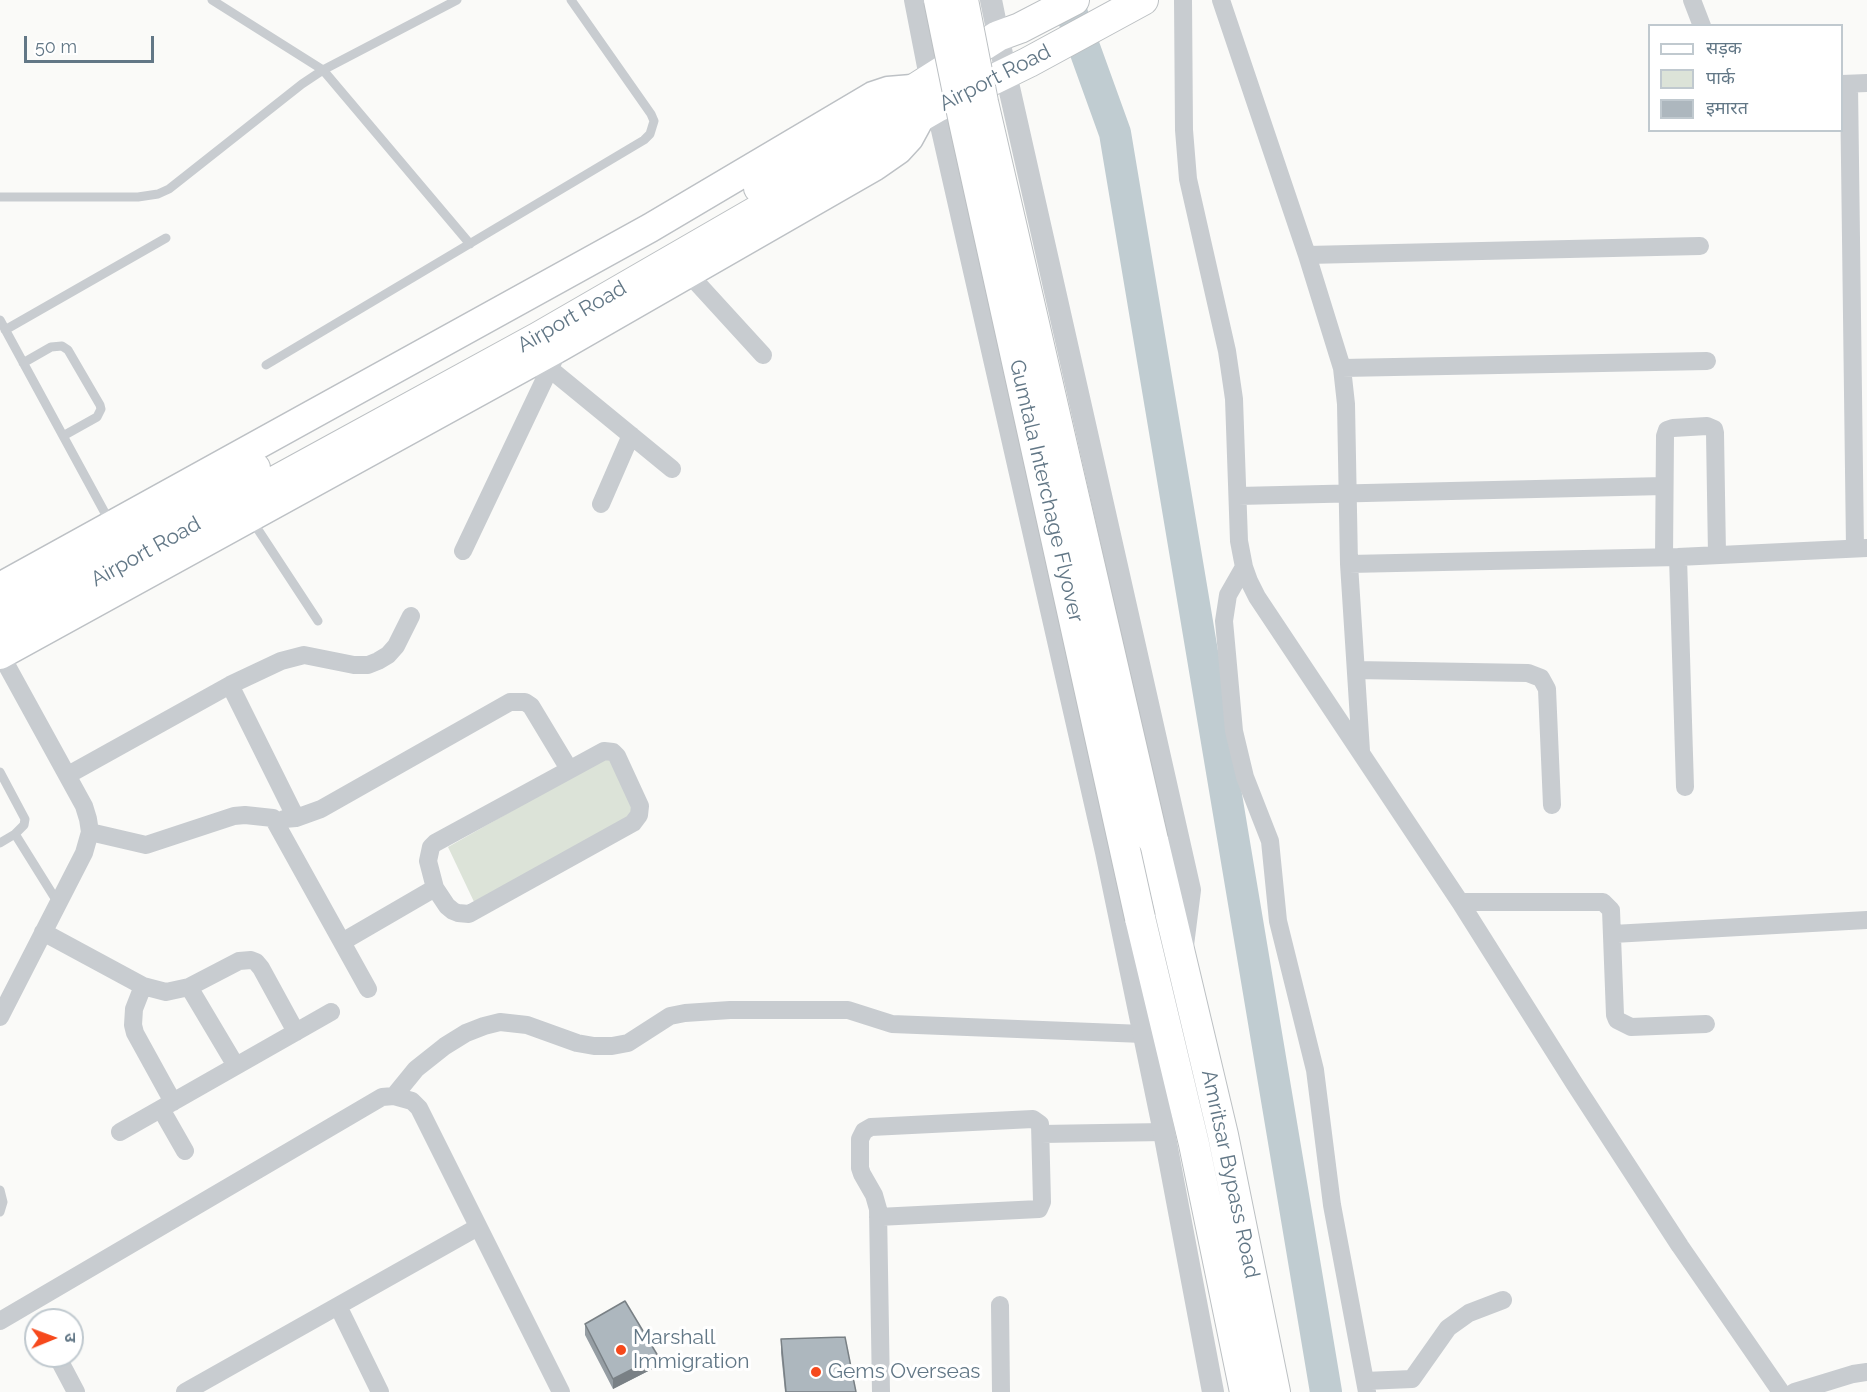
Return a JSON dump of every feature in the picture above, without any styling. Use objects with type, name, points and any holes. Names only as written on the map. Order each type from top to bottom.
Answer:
[{"type":"highway","name":"Gumtala Interchage Flyover","points":[[939,0],[969,146],[1140,918],[1144,984]]},
{"type":"highway","name":"Gumtala Interchage Flyover","points":[[963,0],[983,102],[1181,956]]},
{"type":"highway","name":"Airport Road","points":[[0,634],[537,338],[925,97],[1009,32],[1074,0]]},
{"type":"highway","name":"Airport Road","points":[[0,608],[531,318],[925,97],[1017,68],[1143,0]]},
{"type":"highway","name":"Amritsar Bypass Road","points":[[1181,956],[1223,1135],[1275,1392]]},
{"type":"highway","name":"Amritsar Bypass Road","points":[[1144,984],[1194,1144],[1245,1392]]},
{"type":"main road","points":[[0,587],[650,228],[873,96],[888,91],[925,97],[909,138],[898,150],[855,178],[688,273],[555,358],[250,517],[0,655]]},
{"type":"street","points":[[915,0],[925,97],[1106,852],[1144,984],[1143,1034],[1164,1132],[1213,1392]]},
{"type":"street","points":[[991,0],[1009,32],[1190,890],[1181,956]]},
{"type":"street","points":[[1183,0],[1183,100],[1188,179],[1227,351],[1234,399],[1239,541],[1244,567],[1257,597],[1460,902],[1615,1147],[1780,1392]]},
{"type":"street","points":[[1221,0],[1307,255],[1342,368],[1346,404],[1349,564],[1361,753]]},
{"type":"street","points":[[1692,0],[1701,24]]},
{"type":"street","points":[[1349,564],[1671,557],[1861,548],[1852,84]]},
{"type":"street","points":[[1307,255],[1700,246]]},
{"type":"street","points":[[688,273],[763,355]]},
{"type":"street","points":[[463,551],[555,358],[631,435],[672,470]]},
{"type":"street","points":[[1342,368],[1707,361]]},
{"type":"street","points":[[1685,787],[1671,557],[1664,486],[1667,430],[1707,426],[1714,429],[1716,437],[1717,555]]},
{"type":"street","points":[[601,504],[631,435]]},
{"type":"street","points":[[1238,496],[1664,486]]},
{"type":"street","points":[[1244,567],[1231,587],[1224,621],[1234,731],[1245,777],[1269,841],[1278,921],[1315,1070],[1332,1205],[1366,1387],[1412,1379],[1448,1328],[1469,1313],[1503,1300]]},
{"type":"street","points":[[68,775],[230,685],[291,657],[304,656],[354,665],[368,665],[378,661],[388,656],[396,646],[411,616]]},
{"type":"street","points":[[0,655],[84,806],[90,832],[84,853],[0,1017]]},
{"type":"street","points":[[1356,670],[1528,673],[1541,678],[1547,689],[1552,805]]},
{"type":"street","points":[[230,685],[296,818]]},
{"type":"street","points":[[90,832],[146,845],[234,816],[296,818],[321,809],[510,702],[525,702],[531,706],[569,769]]},
{"type":"street","points":[[604,751],[613,752],[617,756],[640,806],[637,819],[469,914],[453,911],[435,888],[428,861],[431,847],[435,843],[604,751]]},
{"type":"street","points":[[273,818],[368,989]]},
{"type":"street","points":[[342,942],[435,888]]},
{"type":"street","points":[[1460,902],[1598,901],[1608,905],[1611,910],[1613,934],[1617,1020],[1631,1027],[1706,1024]]},
{"type":"street","points":[[1613,934],[1867,920]]},
{"type":"street","points":[[43,932],[143,986],[166,992],[189,987],[239,961],[251,960],[261,968],[296,1032]]},
{"type":"street","points":[[143,986],[133,1017],[135,1034],[167,1105],[184,1151]]},
{"type":"street","points":[[189,987],[236,1066]]},
{"type":"street","points":[[394,1096],[416,1069],[445,1046],[466,1033],[500,1022],[527,1025],[577,1043],[594,1046],[628,1043],[670,1016],[730,1010],[848,1010],[892,1024],[1143,1034]]},
{"type":"street","points":[[120,1132],[331,1012]]},
{"type":"street","points":[[40,1308],[382,1097],[394,1096],[412,1101],[419,1108],[561,1392]]},
{"type":"street","points":[[878,1217],[1039,1209],[1042,1202],[1040,1124],[1033,1119],[867,1128],[860,1139],[860,1168],[874,1195],[878,1217],[881,1392]]},
{"type":"street","points":[[1041,1134],[1164,1132]]},
{"type":"street","points":[[185,1392],[478,1227]]},
{"type":"street","points":[[1000,1305],[1001,1392]]},
{"type":"street","points":[[338,1306],[381,1392]]},
{"type":"street","points":[[0,1322],[24,1315]]},
{"type":"street","points":[[63,1368],[76,1392]]},
{"type":"street","points":[[1794,1392],[1867,1372]]},
{"type":"lane","points":[[212,0],[323,70],[470,244]]},
{"type":"lane","points":[[0,197],[138,197],[158,194],[169,189],[323,70],[457,0]]},
{"type":"lane","points":[[266,365],[644,140],[653,127],[654,121],[651,114],[571,0]]},
{"type":"lane","points":[[5,330],[166,238]]},
{"type":"lane","points":[[0,320],[111,525]]},
{"type":"lane","points":[[23,363],[51,347],[62,346],[68,350],[100,405],[101,409],[97,417],[63,436]]},
{"type":"lane","points":[[250,517],[318,621]]},
{"type":"lane","points":[[0,772],[26,819],[24,825],[15,834],[0,843]]},
{"type":"lane","points":[[15,834],[58,903]]},
{"type":"lane","points":[[0,1190],[3,1202],[0,1212]]},
{"type":"green space","points":[[614,753],[640,813],[476,906],[448,847]]},
{"type":"building","name":"Marshall Immigration","points":[[625,1301],[658,1356],[613,1379],[585,1324]]},
{"type":"building","name":"Gems Overseas","points":[[845,1337],[856,1392],[786,1392],[781,1339]]},
{"type":"waterway","points":[[1067,0],[1115,133],[1326,1392]]},
{"type":"place","name":"Marshall Immigration","points":[[621,1350]]},
{"type":"place","name":"Gems Overseas","points":[[816,1372]]}]
